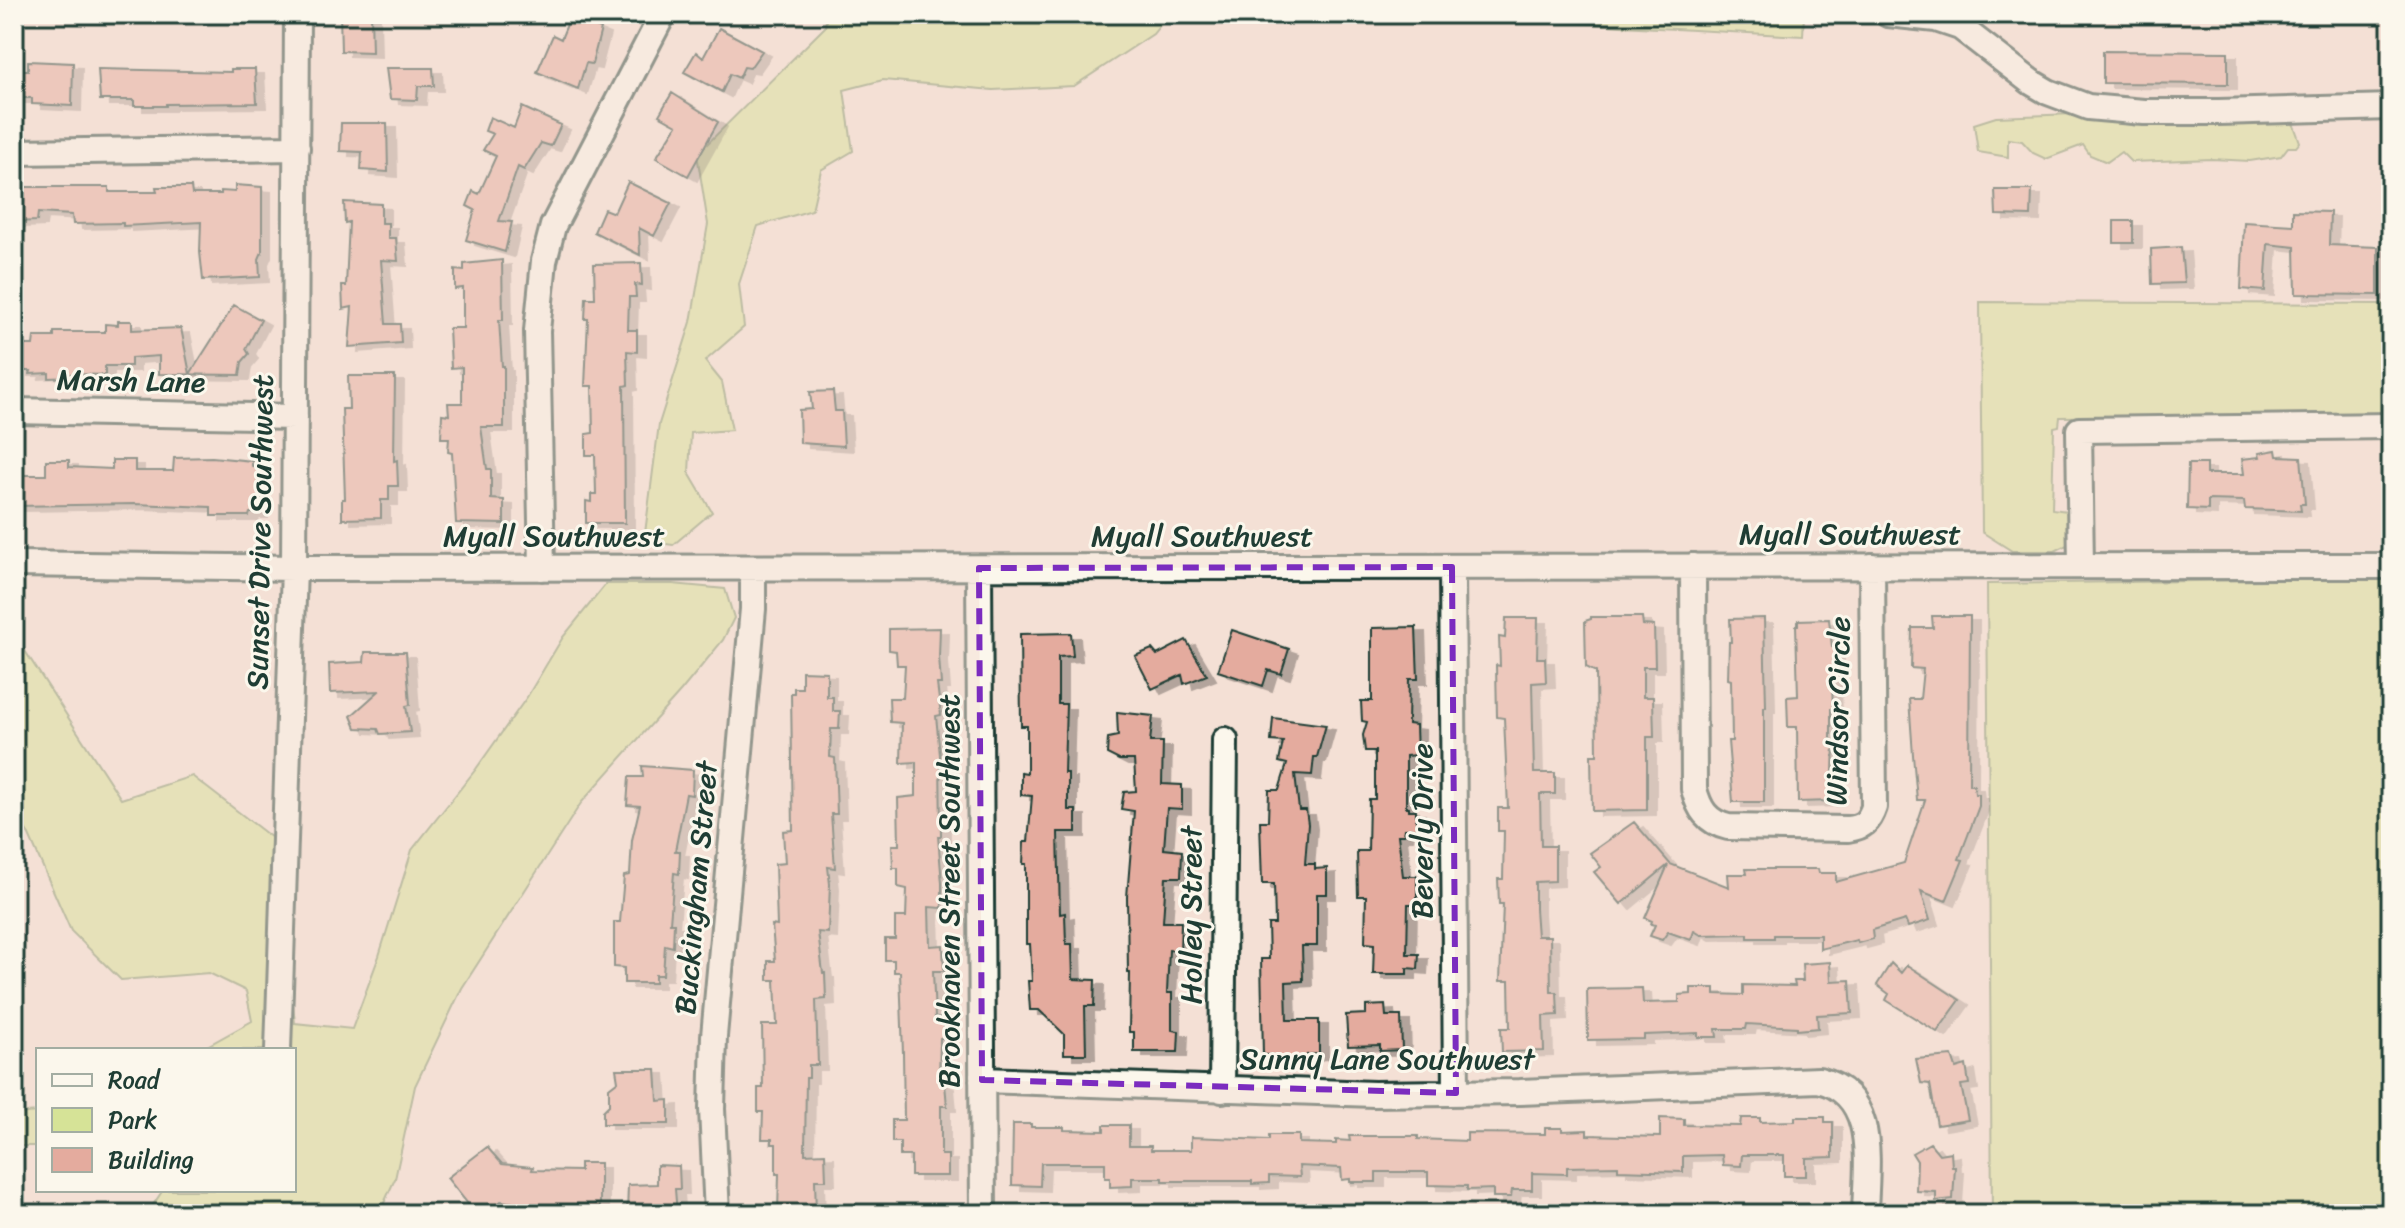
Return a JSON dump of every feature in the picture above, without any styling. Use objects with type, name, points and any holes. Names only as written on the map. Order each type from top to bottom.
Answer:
[{"type":"street","name":"Sunset Drive Southwest","points":[[278,1048],[294,568],[297,14]]},
{"type":"street","points":[[542,568],[537,331],[544,261],[553,226],[663,14]]},
{"type":"street","points":[[1888,14],[1936,19],[1960,27],[2031,82],[2088,107],[2144,112],[2391,107]]},
{"type":"street","points":[[14,152],[297,148]]},
{"type":"street","name":"Marsh Lane","points":[[14,411],[295,417]]},
{"type":"street","points":[[2081,566],[2079,430],[2391,426]]},
{"type":"street","name":"Myall Southwest","points":[[14,564],[294,568],[2391,566]]},
{"type":"street","name":"Windsor Circle","points":[[1693,566],[1694,789],[1701,811],[1716,824],[1728,827],[1848,829],[1867,822],[1874,807],[1872,566]]},
{"type":"street","name":"Beverly Drive","points":[[1452,567],[1456,1093]]},
{"type":"street","name":"Buckingham Street","points":[[717,1214],[712,1109],[714,1036],[750,641],[753,568]]},
{"type":"street","name":"Brookhaven Street Southwest","points":[[979,568],[983,1214]]},
{"type":"street","name":"Holley Street","points":[[1222,1090],[1225,740]]},
{"type":"street","name":"Sunny Lane Southwest","points":[[982,1080],[1374,1094],[1819,1080],[1845,1090],[1860,1111],[1866,1152],[1865,1214]]},
{"type":"highlighted area","points":[[1452,567],[1456,1093],[982,1080],[979,568]]},
{"type":"green space","points":[[827,14],[1169,14],[1153,34],[1074,86],[993,90],[883,80],[844,90],[853,151],[821,170],[812,210],[758,226],[739,284],[744,327],[705,361],[722,382],[732,430],[691,433],[689,473],[712,512],[673,545],[644,541],[659,424],[691,322],[708,224],[697,154],[825,27]]},
{"type":"green space","points":[[1462,14],[1804,14],[1803,36]]},
{"type":"green space","points":[[2073,114],[2137,126],[2150,118],[2293,123],[2300,142],[2296,147],[2288,147],[2281,156],[2250,161],[2131,162],[2121,152],[2107,162],[2090,155],[2083,145],[2046,159],[2033,153],[2022,141],[2008,139],[2008,157],[1978,152],[1974,124],[1996,117]]},
{"type":"green space","points":[[1980,302],[2391,304],[2391,414],[2060,417],[2059,426],[2054,427],[2052,509],[2067,511],[2070,518],[2067,545],[2055,551],[2012,551],[1982,532]]},
{"type":"green space","points":[[2391,578],[2391,1214],[1992,1214],[1987,584]]},
{"type":"green space","points":[[606,584],[673,584],[725,589],[734,618],[723,640],[681,691],[581,803],[462,988],[415,1086],[395,1179],[379,1214],[147,1214],[162,1192],[296,1192],[296,1048],[204,1048],[252,1021],[246,991],[209,973],[121,980],[71,931],[28,833],[14,811],[14,634],[121,799],[192,776],[276,841],[295,1023],[352,1029],[412,850],[476,769],[527,697],[563,637]]},
{"type":"green space","points":[[36,1112],[36,1146],[14,1146],[14,1114]]},
{"type":"building","points":[[340,14],[371,14],[372,52],[341,51]]},
{"type":"building","points":[[570,17],[601,29],[592,64],[586,63],[578,89],[537,72],[553,35],[561,39]]},
{"type":"building","points":[[719,28],[762,51],[750,68],[744,67],[739,78],[730,74],[722,92],[684,72],[696,52],[703,58]]},
{"type":"building","points":[[2103,51],[2228,52],[2228,84],[2103,83]]},
{"type":"building","points":[[28,61],[73,63],[72,106],[32,104],[32,98],[16,98],[15,70],[28,70]]},
{"type":"building","points":[[386,68],[433,68],[434,86],[418,86],[417,100],[390,99]]},
{"type":"building","points":[[98,69],[231,72],[231,69],[255,69],[257,103],[134,106],[134,100],[100,100]]},
{"type":"building","points":[[672,93],[718,122],[688,176],[656,158],[677,125],[659,115]]},
{"type":"building","points":[[522,107],[561,125],[551,146],[541,143],[524,170],[518,167],[499,221],[512,222],[505,252],[466,240],[475,210],[467,206],[473,191],[479,194],[496,156],[483,150],[493,134],[485,131],[490,117],[514,128]]},
{"type":"building","points":[[341,123],[387,123],[388,172],[361,170],[362,152],[340,151]]},
{"type":"building","points":[[628,182],[671,203],[654,236],[639,228],[640,255],[594,232],[604,209],[614,213]]},
{"type":"building","points":[[235,185],[262,187],[260,277],[203,280],[201,222],[123,226],[123,223],[73,224],[72,215],[38,213],[37,221],[14,222],[14,187],[109,187],[109,192],[157,192],[156,187],[191,187],[192,194],[221,194],[221,191],[235,192]]},
{"type":"building","points":[[1995,190],[2032,190],[2031,216],[1996,215]]},
{"type":"building","points":[[344,202],[381,204],[381,223],[388,223],[388,238],[396,238],[398,261],[381,260],[386,324],[400,324],[401,343],[349,347],[352,307],[343,309],[342,286],[346,286],[349,222],[345,223]]},
{"type":"building","points":[[2293,211],[2330,212],[2329,245],[2378,247],[2378,295],[2296,294],[2295,247],[2268,244],[2265,291],[2241,289],[2244,222],[2293,225]]},
{"type":"building","points":[[2114,221],[2133,221],[2133,243],[2114,243]]},
{"type":"building","points":[[2181,247],[2184,283],[2152,284],[2151,249]]},
{"type":"building","points":[[502,260],[503,320],[499,320],[504,366],[504,427],[481,427],[487,469],[491,469],[491,499],[504,500],[504,524],[456,523],[452,453],[448,452],[449,438],[441,438],[442,414],[449,415],[448,403],[462,403],[462,367],[451,368],[449,328],[463,328],[463,288],[455,289],[455,270],[464,271],[464,264]]},
{"type":"building","points":[[641,263],[642,285],[635,284],[636,297],[629,297],[628,330],[637,330],[637,352],[627,351],[628,385],[624,386],[625,523],[586,523],[586,501],[591,502],[591,494],[596,494],[595,455],[586,455],[586,434],[593,433],[592,386],[585,386],[586,298],[595,298],[594,264]]},
{"type":"building","points":[[234,305],[261,320],[246,349],[249,354],[242,362],[240,375],[159,374],[159,356],[131,358],[131,366],[105,366],[105,375],[71,374],[71,377],[49,378],[49,373],[19,371],[20,345],[33,345],[34,337],[54,337],[54,332],[105,332],[105,324],[118,325],[118,321],[132,321],[132,330],[181,328],[190,374]]},
{"type":"building","points":[[348,376],[395,376],[394,461],[397,460],[398,486],[389,486],[389,500],[381,500],[381,518],[342,519],[342,499],[345,499],[342,409],[349,409]]},
{"type":"building","points":[[833,391],[835,411],[842,411],[844,446],[800,443],[799,410],[812,409],[810,392]]},
{"type":"building","points":[[2276,450],[2277,456],[2301,457],[2305,504],[2300,504],[2301,511],[2245,509],[2244,501],[2208,500],[2208,510],[2187,509],[2188,464],[2206,464],[2206,474],[2244,474],[2242,459],[2260,457],[2259,453]]},
{"type":"building","points":[[212,457],[252,461],[252,466],[258,467],[261,477],[259,513],[211,516],[211,507],[134,504],[15,506],[15,475],[46,475],[46,460],[69,460],[69,467],[112,469],[112,460],[135,460],[135,471],[173,471],[174,458]]},
{"type":"building","points":[[1932,616],[1970,616],[1969,785],[1974,785],[1975,794],[1979,794],[1979,806],[1959,859],[1963,860],[1946,901],[1921,891],[1930,920],[1908,927],[1905,920],[1872,930],[1873,939],[1820,949],[1820,935],[1748,938],[1748,934],[1701,935],[1694,931],[1691,940],[1668,932],[1662,940],[1650,936],[1655,925],[1645,918],[1668,865],[1621,904],[1594,872],[1601,867],[1590,853],[1634,822],[1670,864],[1729,887],[1728,874],[1747,874],[1746,869],[1818,869],[1819,873],[1836,873],[1836,882],[1904,863],[1925,800],[1917,800],[1913,755],[1909,699],[1920,699],[1923,669],[1911,668],[1912,628],[1933,628]]},
{"type":"building","points":[[1591,617],[1642,617],[1643,625],[1654,626],[1655,667],[1643,667],[1643,697],[1653,697],[1654,737],[1647,737],[1647,810],[1592,811],[1591,755],[1597,755],[1596,672],[1586,667],[1585,621]]},
{"type":"building","points":[[1506,618],[1538,618],[1537,658],[1545,658],[1546,682],[1532,683],[1534,773],[1555,773],[1555,794],[1540,794],[1541,846],[1555,846],[1555,881],[1535,882],[1535,909],[1537,936],[1550,936],[1551,992],[1557,992],[1558,1015],[1543,1016],[1544,1051],[1502,1052],[1501,1028],[1510,1028],[1509,981],[1500,981],[1503,904],[1499,904],[1498,879],[1503,879],[1504,831],[1498,831],[1498,808],[1508,808],[1504,718],[1497,717],[1496,665],[1500,666],[1499,637],[1505,638]]},
{"type":"building","points":[[1764,618],[1764,802],[1733,802],[1728,741],[1732,741],[1731,680],[1728,679],[1730,619]]},
{"type":"building","points":[[1829,619],[1832,647],[1835,647],[1831,709],[1831,743],[1834,743],[1832,801],[1798,802],[1797,727],[1788,727],[1787,697],[1798,696],[1796,625],[1798,620]]},
{"type":"building","points":[[1416,627],[1418,679],[1409,679],[1408,724],[1416,725],[1417,755],[1406,756],[1406,807],[1416,810],[1416,829],[1405,829],[1404,835],[1398,835],[1403,876],[1417,876],[1417,904],[1408,904],[1407,954],[1419,954],[1418,969],[1407,968],[1407,974],[1373,974],[1374,944],[1365,943],[1366,896],[1358,896],[1357,851],[1368,851],[1369,799],[1375,799],[1375,751],[1365,751],[1363,735],[1367,722],[1362,721],[1361,701],[1372,701],[1372,628]]},
{"type":"building","points":[[940,628],[941,684],[937,684],[941,715],[936,716],[940,755],[941,836],[938,836],[942,908],[929,907],[930,946],[943,945],[944,971],[933,971],[935,1018],[944,1018],[945,1038],[940,1038],[939,1082],[945,1084],[947,1106],[941,1106],[941,1155],[948,1155],[948,1176],[911,1176],[911,1156],[900,1156],[900,1142],[892,1142],[892,1120],[904,1120],[903,1053],[900,972],[894,972],[894,960],[885,960],[885,939],[895,939],[895,917],[906,917],[907,889],[898,887],[898,868],[893,868],[892,845],[899,845],[898,798],[916,796],[916,762],[901,763],[902,723],[890,722],[889,698],[903,698],[905,665],[897,665],[896,651],[889,650],[889,629]]},
{"type":"building","points":[[1232,630],[1289,649],[1281,674],[1268,670],[1263,686],[1218,671]]},
{"type":"building","points":[[1071,633],[1073,656],[1058,657],[1058,704],[1066,704],[1064,773],[1068,773],[1068,810],[1076,810],[1076,832],[1058,832],[1060,914],[1065,913],[1066,944],[1072,944],[1073,979],[1095,980],[1094,1006],[1085,1006],[1086,1054],[1064,1054],[1064,1034],[1039,1010],[1030,1010],[1028,981],[1032,981],[1030,944],[1026,944],[1026,864],[1023,864],[1032,796],[1021,795],[1021,772],[1027,773],[1027,726],[1021,726],[1020,634]]},
{"type":"building","points":[[1186,640],[1207,675],[1184,684],[1182,675],[1152,689],[1135,656],[1152,649],[1157,655]]},
{"type":"building","points":[[365,652],[406,652],[410,705],[406,706],[410,732],[380,734],[378,729],[356,728],[351,716],[379,691],[330,693],[329,664],[364,662]]},
{"type":"building","points":[[802,671],[827,672],[827,697],[833,697],[833,711],[840,711],[839,729],[831,729],[830,757],[835,758],[837,814],[831,814],[835,868],[828,867],[828,933],[818,932],[826,999],[816,1000],[818,1065],[809,1065],[809,1078],[806,1078],[805,1154],[825,1153],[826,1180],[815,1180],[816,1212],[778,1212],[776,1144],[772,1144],[772,1139],[762,1139],[763,1112],[758,1112],[758,1088],[763,1088],[762,1025],[777,1025],[775,980],[768,980],[768,961],[775,961],[772,925],[777,926],[775,864],[785,863],[783,831],[793,830],[791,693],[794,693],[794,688],[802,688]]},
{"type":"building","points":[[1117,712],[1153,716],[1150,742],[1163,742],[1162,784],[1182,785],[1182,809],[1167,808],[1164,849],[1182,851],[1181,877],[1166,877],[1163,922],[1181,922],[1180,951],[1169,950],[1167,993],[1172,993],[1172,1030],[1179,1031],[1178,1052],[1134,1052],[1134,1032],[1129,1032],[1127,897],[1134,811],[1121,809],[1124,792],[1136,791],[1134,760],[1119,760],[1107,754],[1108,738],[1118,736]]},
{"type":"building","points":[[1273,718],[1326,725],[1317,757],[1314,757],[1312,775],[1295,774],[1299,810],[1306,810],[1308,824],[1305,864],[1315,864],[1315,869],[1327,868],[1327,894],[1317,894],[1317,946],[1302,946],[1303,981],[1286,982],[1287,1020],[1319,1020],[1319,1054],[1307,1055],[1307,1059],[1274,1060],[1274,1055],[1263,1055],[1261,959],[1269,959],[1268,924],[1275,924],[1274,884],[1262,884],[1260,821],[1268,821],[1269,790],[1279,790],[1287,764],[1279,762],[1283,742],[1271,741]]},
{"type":"building","points":[[642,766],[693,770],[692,795],[686,794],[675,851],[680,851],[679,874],[674,873],[670,923],[674,923],[673,947],[665,945],[663,975],[655,975],[655,983],[624,983],[624,968],[614,967],[614,922],[620,922],[624,876],[630,875],[632,840],[640,806],[627,805],[629,777],[643,777]]},
{"type":"building","points":[[1830,962],[1831,981],[1850,980],[1852,1013],[1817,1015],[1818,1028],[1797,1030],[1797,1027],[1747,1024],[1746,1029],[1716,1029],[1717,1037],[1698,1037],[1698,1033],[1644,1035],[1644,1039],[1588,1040],[1587,989],[1642,988],[1643,1003],[1679,1002],[1679,995],[1691,994],[1691,988],[1715,988],[1715,994],[1743,995],[1743,985],[1795,986],[1794,981],[1803,981],[1802,964]]},
{"type":"building","points":[[1891,963],[1901,973],[1907,965],[1960,1000],[1937,1032],[1886,1000],[1889,994],[1877,985]]},
{"type":"building","points":[[1385,1005],[1386,1016],[1401,1016],[1402,1050],[1380,1051],[1380,1045],[1348,1046],[1346,1015],[1366,1014],[1366,1006]]},
{"type":"building","points":[[1952,1056],[1956,1068],[1966,1065],[1969,1084],[1961,1085],[1968,1120],[1937,1125],[1930,1084],[1921,1083],[1916,1059]]},
{"type":"building","points":[[616,1069],[656,1069],[658,1101],[669,1100],[669,1124],[603,1124],[603,1111],[609,1105],[609,1088],[618,1081]]},
{"type":"building","points":[[1795,1117],[1825,1117],[1825,1122],[1833,1122],[1833,1157],[1806,1158],[1806,1176],[1784,1176],[1784,1155],[1742,1155],[1741,1166],[1723,1165],[1722,1155],[1683,1156],[1683,1172],[1618,1170],[1618,1166],[1567,1167],[1567,1174],[1532,1173],[1532,1190],[1512,1190],[1511,1197],[1493,1197],[1493,1189],[1467,1190],[1467,1186],[1428,1185],[1428,1172],[1376,1172],[1376,1182],[1350,1182],[1350,1179],[1342,1180],[1341,1168],[1299,1166],[1300,1177],[1269,1176],[1269,1183],[1132,1178],[1132,1186],[1110,1187],[1110,1178],[1105,1178],[1105,1163],[1041,1163],[1040,1186],[1012,1185],[1013,1124],[1104,1131],[1104,1125],[1129,1125],[1129,1146],[1151,1146],[1151,1150],[1191,1150],[1191,1137],[1269,1140],[1269,1135],[1299,1135],[1299,1143],[1336,1144],[1336,1140],[1350,1141],[1349,1136],[1418,1136],[1418,1139],[1467,1141],[1467,1133],[1545,1134],[1545,1128],[1562,1128],[1562,1131],[1587,1130],[1587,1135],[1660,1137],[1660,1118],[1684,1119],[1684,1125],[1740,1126],[1741,1118],[1760,1118],[1760,1122],[1795,1121]]},
{"type":"building","points":[[1930,1143],[1939,1154],[1951,1152],[1952,1167],[1955,1167],[1953,1199],[1936,1201],[1936,1192],[1916,1191],[1917,1161],[1912,1153]]},
{"type":"building","points":[[487,1147],[502,1164],[533,1167],[532,1170],[580,1171],[580,1163],[600,1163],[600,1212],[553,1213],[553,1208],[501,1201],[484,1214],[476,1214],[447,1178]]},
{"type":"building","points":[[657,1165],[679,1166],[680,1189],[675,1189],[677,1214],[627,1214],[628,1185],[657,1184]]}]
